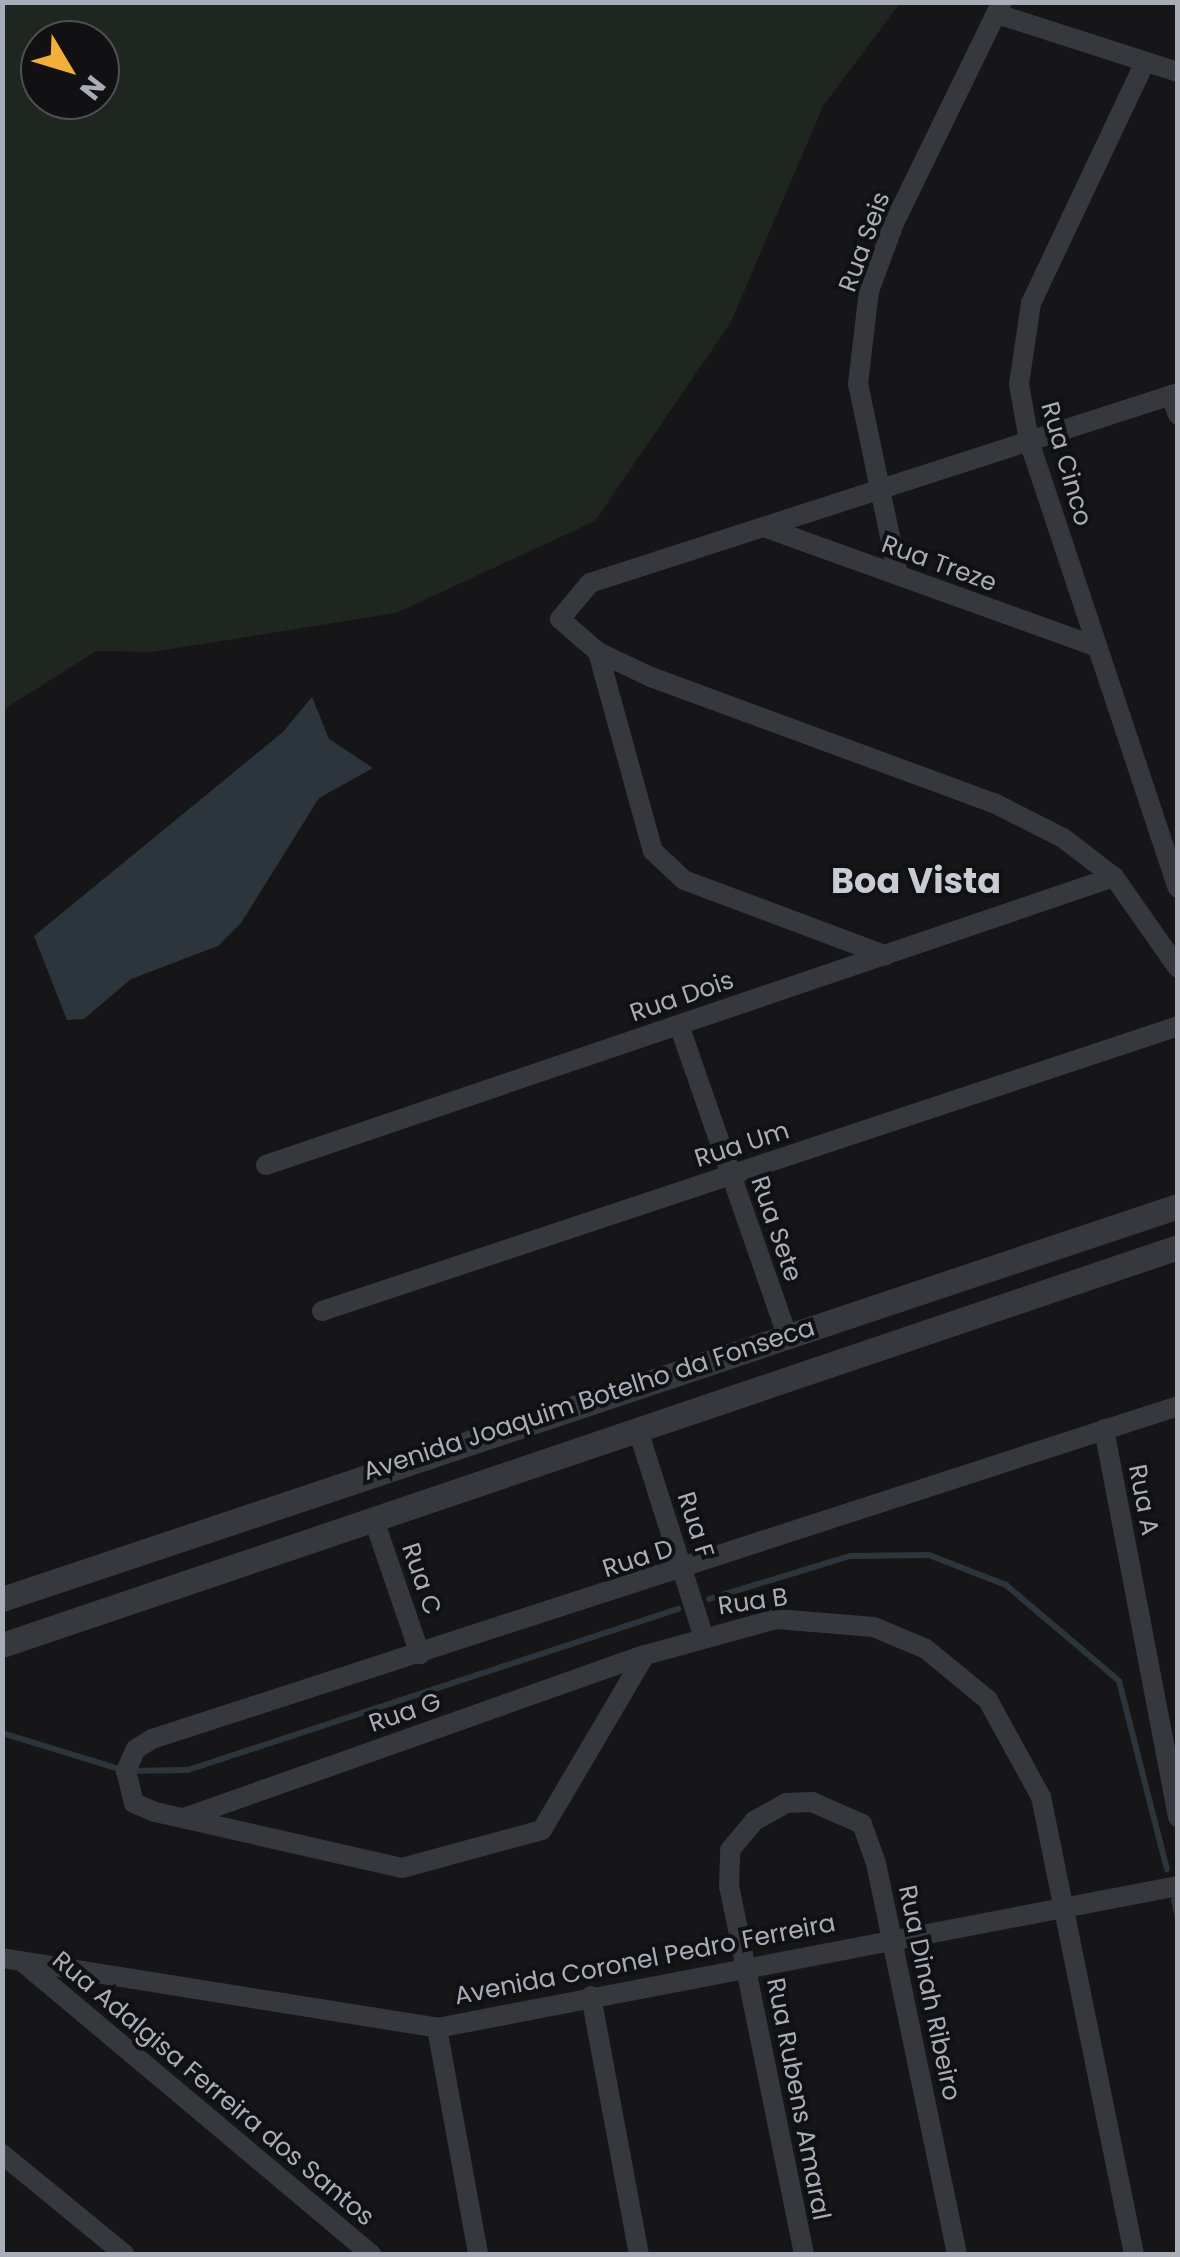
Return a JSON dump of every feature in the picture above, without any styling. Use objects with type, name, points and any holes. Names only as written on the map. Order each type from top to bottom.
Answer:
[{"type":"street","points":[[1000,8],[1178,72]]},
{"type":"street","name":"Rua Seis","points":[[898,575],[876,490],[858,384],[869,291],[894,223],[1000,8]]},
{"type":"street","name":"Rua Cinco","points":[[1145,62],[1031,303],[1020,384],[1028,441],[1178,888]]},
{"type":"street","points":[[1175,401],[1028,441],[590,584],[560,619],[598,652],[994,803],[1064,838],[1114,877],[1178,968]]},
{"type":"street","name":"Rua Treze","points":[[764,527],[1097,647]]},
{"type":"street","points":[[598,652],[628,782],[662,860],[684,880],[884,954]]},
{"type":"street","name":"Rua Dois","points":[[266,1165],[1114,877]]},
{"type":"street","name":"Rua Sete","points":[[679,1025],[787,1336]]},
{"type":"street","name":"Rua Um","points":[[322,1311],[1178,1026]]},
{"type":"street","name":"Avenida Joaquim Botelho da Fonseca","points":[[2,1599],[1178,1206]]},
{"type":"street","points":[[2,1645],[1178,1248]]},
{"type":"street","name":"Rua D","points":[[182,1819],[134,1803],[126,1771],[136,1749],[152,1738],[683,1571],[1178,1406]]},
{"type":"street","name":"Rua A","points":[[1104,1429],[1178,1817]]},
{"type":"street","name":"Rua F","points":[[638,1430],[704,1634]]},
{"type":"street","name":"Rua C","points":[[374,1520],[420,1654]]},
{"type":"street","name":"Rua B","points":[[644,1655],[704,1634],[807,1621],[874,1627],[926,1649],[1012,1732],[1041,1797],[1134,2254]]},
{"type":"street","points":[[182,1819],[402,1868],[528,1838],[553,1814],[644,1655]]},
{"type":"street","name":"Rua G","points":[[182,1819],[644,1655]]},
{"type":"street","name":"Rua Dinah Ribeiro","points":[[786,1803],[812,1802],[862,1824],[892,1936],[956,2254]]},
{"type":"street","name":"Rua Rubens Amaral","points":[[786,1803],[754,1822],[730,1850],[729,1887],[804,2254]]},
{"type":"street","name":"Avenida Coronel Pedro Ferreira","points":[[12,1960],[437,2028],[892,1936],[1063,1912],[1178,1886]]},
{"type":"street","name":"Rua Adalgisa Ferreira dos Santos","points":[[12,1960],[371,2254]]},
{"type":"street","points":[[590,1996],[638,2254]]},
{"type":"street","points":[[437,2028],[478,2254]]},
{"type":"street","points":[[2,2154],[124,2254]]},
{"type":"shaded area","points":[[3,2],[900,3],[823,106],[731,322],[595,521],[396,613],[152,652],[96,651],[3,710]]},
{"type":"shaded area","points":[[312,697],[329,739],[373,768],[319,798],[241,923],[218,946],[131,979],[84,1019],[67,1020],[34,936],[283,732]]},
{"type":"waterway","points":[[709,1599],[850,1556],[929,1555],[1006,1585],[1119,1681],[1167,1869]]},
{"type":"waterway","points":[[2,1733],[126,1771],[188,1770],[678,1609]]},
{"type":"waterway","points":[[1174,1900],[1178,1917]]},
{"type":"district","name":"Boa Vista","points":[[916,881]]}]
